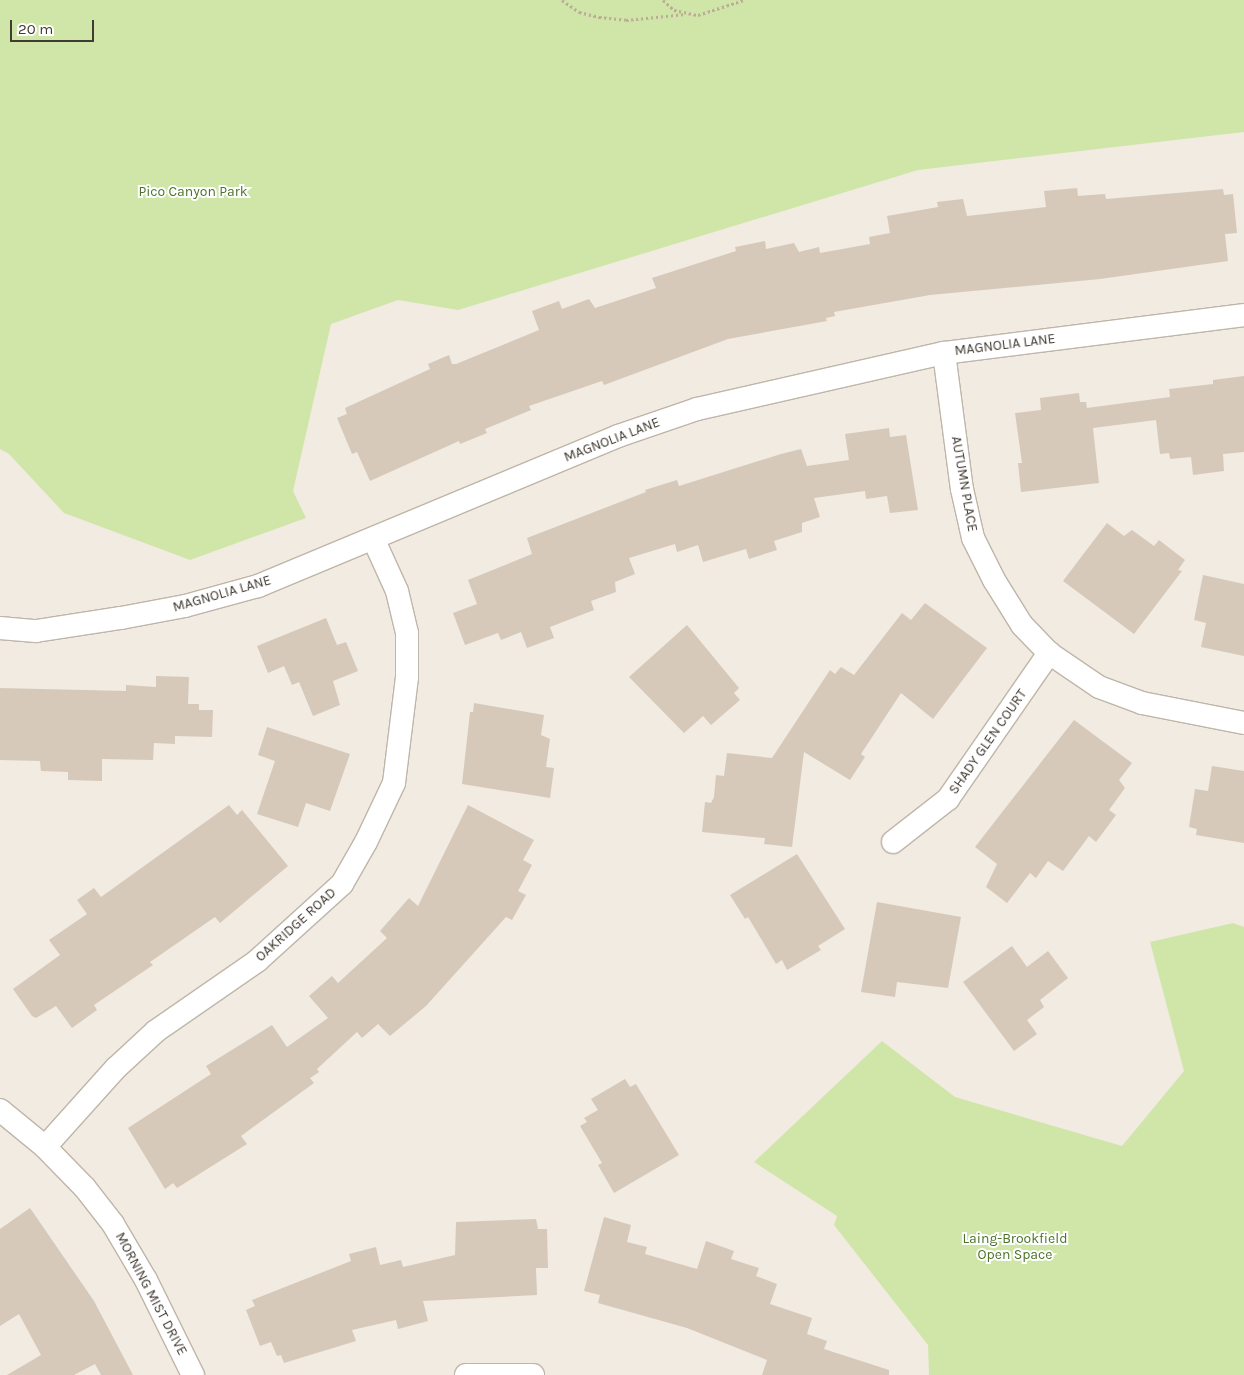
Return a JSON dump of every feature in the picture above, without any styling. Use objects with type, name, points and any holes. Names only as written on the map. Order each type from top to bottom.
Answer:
[{"type":"street","name":"MAGNOLIA LANE","points":[[0,628],[36,630],[185,606],[258,586],[618,436],[697,409],[944,352],[1244,315]]},
{"type":"street","name":"AUTUMN PLACE","points":[[944,352],[962,489],[973,538],[994,580],[1022,625],[1050,653],[1099,687],[1142,703],[1244,723]]},
{"type":"street","name":"OAKRIDGE ROAD","points":[[45,1147],[116,1068],[156,1031],[257,961],[342,884],[366,842],[394,783],[407,677],[407,634],[397,591],[373,538]]},
{"type":"street","name":"SHADY GLEN COURT","points":[[893,842],[948,799],[1050,653]]},
{"type":"street","name":"MORNING MIST DRIVE","points":[[0,1110],[45,1147],[85,1188],[113,1224],[146,1280],[193,1375]]},
{"type":"street","points":[[466,1375],[533,1375]]},
{"type":"path","points":[[562,0],[579,12],[598,17],[626,20],[686,14],[698,15],[744,0]]},
{"type":"path","points":[[663,0],[674,10],[686,14]]},
{"type":"green space","name":"Pico Canyon Park","points":[[0,0],[1244,0],[1244,132],[918,170],[458,310],[398,300],[331,324],[293,491],[306,518],[190,560],[64,513],[9,454],[0,449]]},
{"type":"green space","name":"Laing-Brookfield Open Space","points":[[1233,923],[1244,927],[1244,1375],[929,1375],[928,1345],[834,1225],[837,1216],[754,1162],[882,1041],[955,1097],[1122,1146],[1184,1071],[1150,942]]},
{"type":"building","points":[[1077,188],[1078,196],[1105,194],[1106,199],[1223,189],[1224,195],[1233,194],[1237,233],[1225,234],[1228,261],[1100,279],[930,295],[834,312],[835,316],[826,318],[827,321],[728,339],[604,385],[602,381],[529,406],[531,410],[485,429],[487,433],[460,444],[459,441],[370,481],[357,452],[352,454],[337,418],[347,414],[345,408],[430,369],[428,364],[449,355],[452,364],[456,364],[539,330],[532,311],[559,301],[562,309],[589,299],[595,308],[656,288],[652,278],[736,251],[735,247],[765,241],[766,249],[794,243],[799,252],[819,247],[820,253],[870,244],[869,237],[890,233],[887,216],[938,207],[937,202],[963,199],[967,216],[1046,207],[1044,191]]},
{"type":"building","points":[[1244,376],[1244,452],[1223,454],[1224,471],[1193,475],[1191,457],[1170,459],[1169,453],[1160,454],[1156,420],[1093,428],[1099,483],[1021,492],[1018,463],[1022,463],[1015,413],[1041,410],[1040,398],[1079,393],[1080,402],[1086,402],[1087,408],[1170,397],[1169,389],[1213,384],[1213,380]]},
{"type":"building","points":[[889,428],[890,437],[906,435],[918,510],[890,513],[887,496],[866,499],[865,491],[814,498],[820,517],[802,523],[802,532],[774,541],[777,550],[749,559],[746,549],[703,562],[698,545],[677,552],[675,544],[629,558],[635,574],[615,582],[616,592],[591,601],[594,610],[550,627],[554,638],[527,648],[521,632],[501,640],[498,633],[465,645],[453,613],[477,604],[468,580],[532,554],[527,538],[646,492],[645,490],[677,480],[679,486],[801,449],[807,466],[849,460],[845,434]]},
{"type":"building","points":[[1107,523],[1124,536],[1132,530],[1154,546],[1159,540],[1185,560],[1178,570],[1182,571],[1134,634],[1063,581]]},
{"type":"building","points":[[1203,575],[1244,584],[1244,656],[1201,647],[1206,623],[1194,620]]},
{"type":"building","points":[[925,603],[987,648],[933,719],[901,693],[861,754],[865,757],[850,780],[804,752],[792,847],[764,844],[765,838],[702,832],[705,802],[711,803],[714,797],[716,775],[724,776],[727,753],[772,758],[830,670],[835,674],[841,667],[854,675],[902,613],[911,620]]},
{"type":"building","points":[[326,618],[337,645],[346,642],[358,671],[333,681],[340,705],[313,716],[299,682],[292,685],[284,666],[268,673],[257,646]]},
{"type":"building","points":[[687,625],[739,688],[734,693],[740,700],[711,725],[703,716],[684,733],[629,677]]},
{"type":"building","points":[[156,676],[189,677],[188,704],[199,704],[199,710],[213,710],[212,737],[175,736],[175,744],[154,743],[153,760],[102,759],[102,781],[68,780],[68,772],[41,771],[40,761],[0,760],[0,688],[126,691],[126,685],[156,687]]},
{"type":"building","points":[[474,703],[544,715],[541,735],[550,739],[546,767],[554,768],[550,798],[462,784],[470,712],[473,712]]},
{"type":"building","points":[[1074,720],[1132,763],[1119,780],[1125,788],[1109,810],[1116,815],[1096,842],[1089,836],[1063,871],[1048,861],[1036,878],[1030,873],[1007,903],[986,887],[997,864],[975,847]]},
{"type":"building","points":[[267,727],[350,754],[330,811],[306,803],[298,827],[257,814],[275,761],[258,755]]},
{"type":"building","points":[[1212,766],[1244,771],[1244,843],[1196,835],[1197,829],[1189,827],[1195,789],[1208,791]]},
{"type":"building","points":[[229,805],[237,815],[242,810],[288,866],[220,923],[215,917],[150,962],[153,965],[94,1005],[97,1010],[72,1028],[56,1006],[36,1018],[32,1016],[13,989],[60,955],[49,940],[87,914],[77,900],[94,888],[101,897]]},
{"type":"building","points":[[468,805],[534,840],[523,860],[532,865],[518,891],[526,895],[512,920],[506,917],[426,1006],[390,1036],[378,1024],[362,1038],[357,1032],[317,1069],[319,1072],[310,1078],[314,1083],[241,1136],[247,1144],[177,1188],[173,1183],[165,1189],[128,1128],[211,1074],[206,1066],[272,1025],[287,1047],[328,1018],[309,996],[332,976],[338,983],[387,938],[380,931],[409,898],[418,906]]},
{"type":"building","points":[[797,854],[845,929],[818,946],[821,950],[787,970],[782,960],[776,964],[748,917],[745,919],[730,895]]},
{"type":"building","points":[[877,902],[961,917],[948,988],[897,982],[895,997],[861,992]]},
{"type":"building","points":[[1012,946],[1027,967],[1048,951],[1068,978],[1040,1000],[1044,1007],[1027,1020],[1037,1034],[1014,1051],[963,982]]},
{"type":"building","points":[[625,1079],[630,1087],[636,1084],[679,1155],[614,1193],[598,1165],[602,1163],[580,1126],[587,1122],[584,1118],[598,1110],[591,1099]]},
{"type":"building","points":[[30,1208],[94,1301],[133,1375],[101,1375],[95,1364],[74,1375],[7,1375],[41,1355],[19,1314],[0,1326],[0,1229]]},
{"type":"building","points":[[604,1217],[631,1225],[627,1242],[647,1247],[645,1254],[697,1269],[706,1241],[734,1251],[731,1259],[759,1268],[756,1276],[777,1284],[770,1304],[812,1318],[807,1334],[827,1341],[824,1349],[889,1370],[889,1375],[762,1375],[767,1360],[687,1328],[598,1303],[600,1295],[584,1291]]},
{"type":"building","points":[[536,1219],[538,1229],[547,1229],[548,1268],[536,1268],[537,1295],[423,1301],[428,1321],[398,1329],[396,1320],[352,1330],[356,1341],[284,1363],[281,1355],[277,1356],[271,1342],[260,1346],[246,1310],[255,1306],[252,1300],[351,1261],[349,1254],[376,1247],[380,1265],[401,1260],[403,1267],[455,1255],[456,1222]]}]
